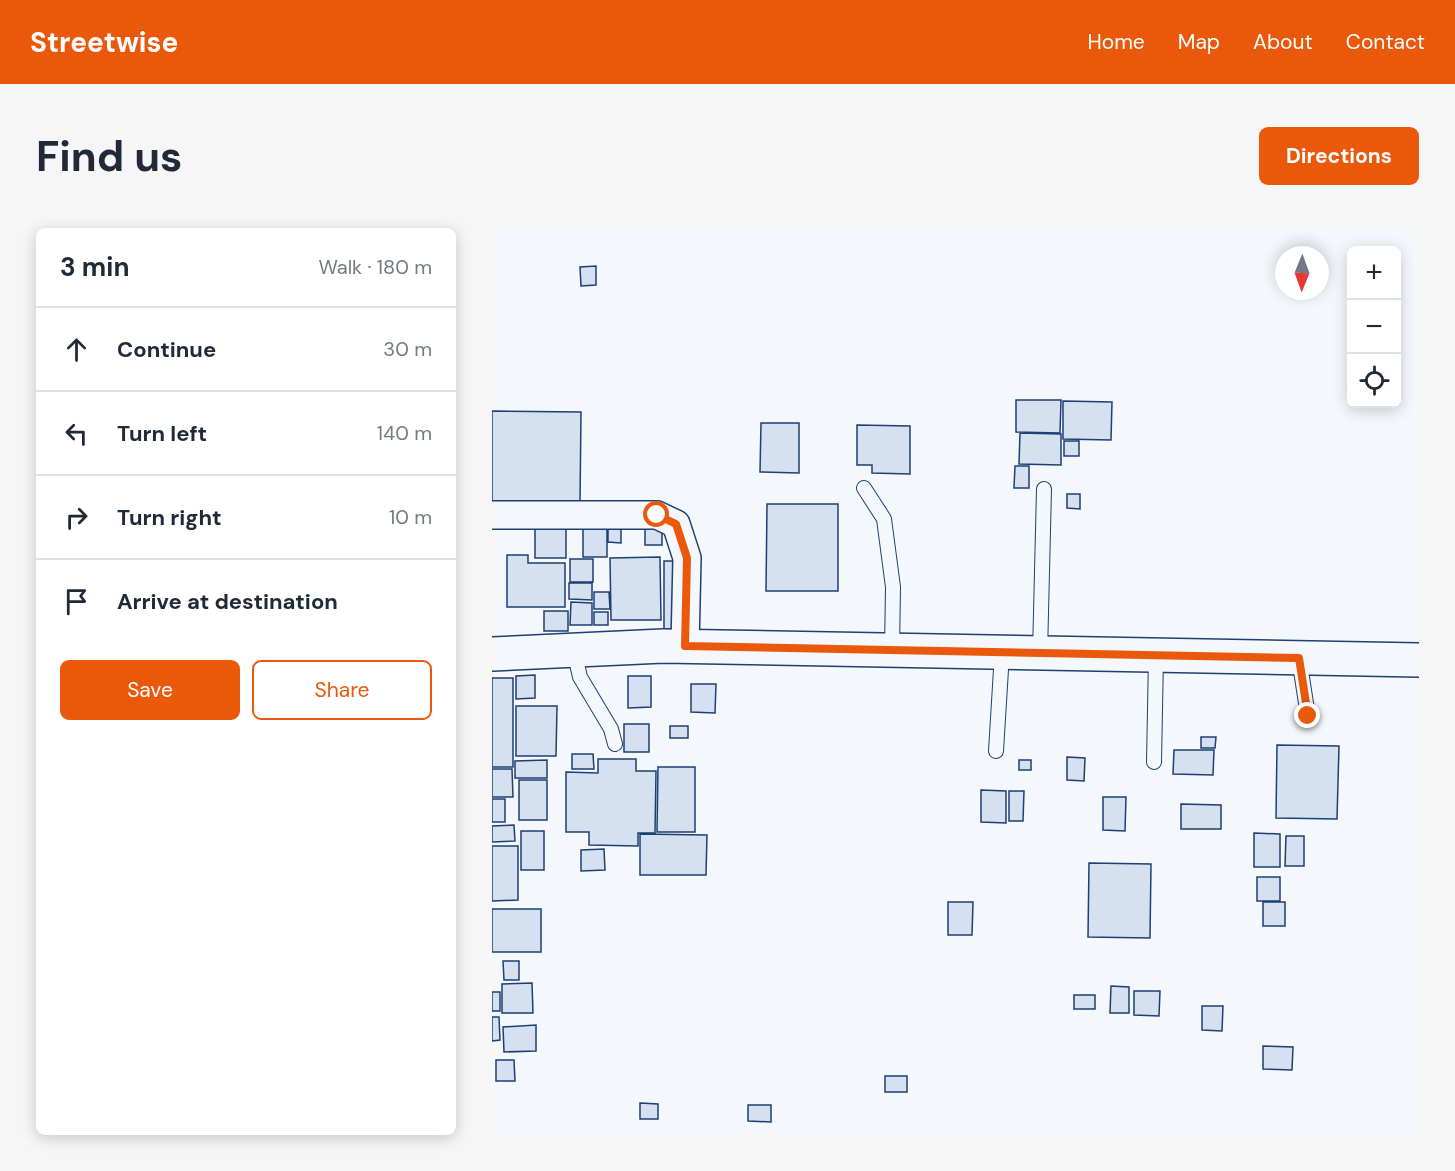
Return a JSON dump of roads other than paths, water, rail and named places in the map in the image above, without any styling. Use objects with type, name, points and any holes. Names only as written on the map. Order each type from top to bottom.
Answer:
[{"type":"street","points":[[492,515],[657,515],[676,524],[687,558],[685,646]]},
{"type":"street","points":[[492,654],[685,646],[1419,660]]},
{"type":"lane","points":[[864,488],[884,519],[893,587],[892,650]]},
{"type":"lane","points":[[1040,654],[1044,489]]},
{"type":"lane","points":[[573,649],[580,677],[611,729],[615,744]]},
{"type":"lane","points":[[996,751],[1002,653]]},
{"type":"lane","points":[[1154,762],[1156,656]]},
{"type":"lane","points":[[1299,658],[1308,716]]}]
